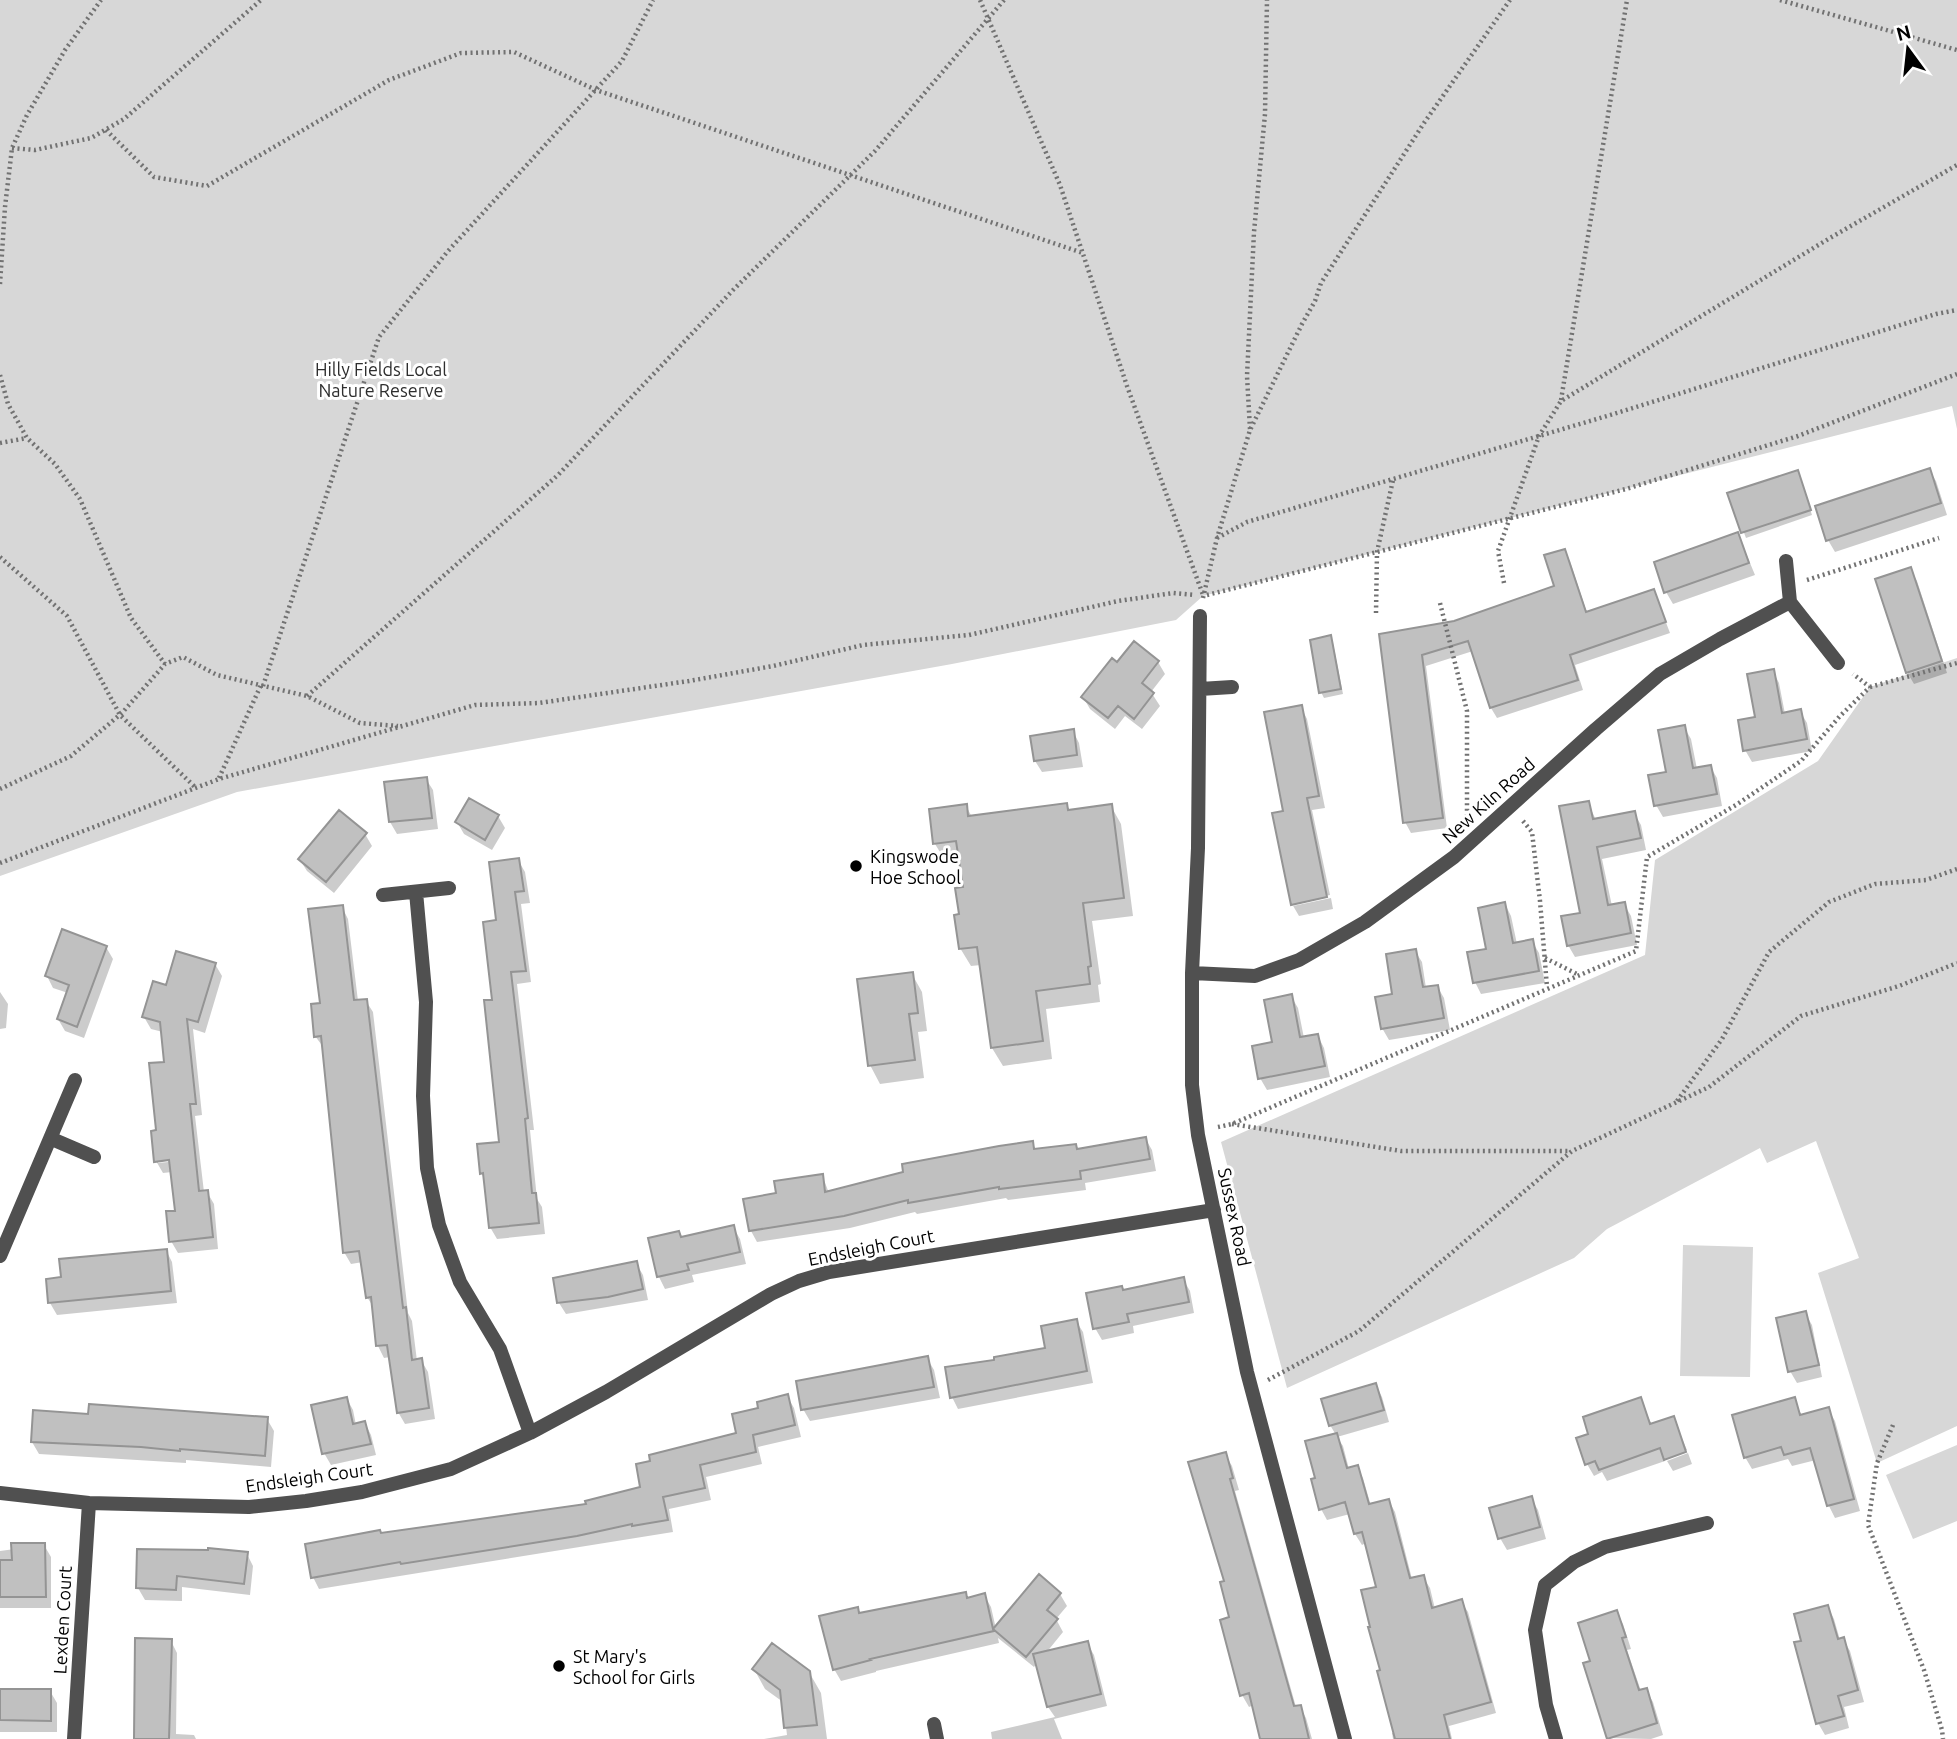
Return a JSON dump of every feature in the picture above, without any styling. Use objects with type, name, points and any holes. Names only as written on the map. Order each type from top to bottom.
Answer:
[{"type":"street","points":[[1786,561],[1790,602],[1838,663]]},
{"type":"street","name":"New Kiln Road","points":[[1192,973],[1255,976],[1299,960],[1365,922],[1454,857],[1660,674],[1790,602]]},
{"type":"street","name":"Sussex Road","points":[[1200,616],[1198,849],[1192,973],[1192,1085],[1198,1135],[1252,1389],[1345,1739]]},
{"type":"street","points":[[1200,689],[1232,687]]},
{"type":"street","points":[[383,895],[449,888]]},
{"type":"street","points":[[416,892],[426,1002],[423,1096],[427,1168],[439,1225],[460,1282],[500,1349],[530,1433]]},
{"type":"street","points":[[0,1256],[75,1080]]},
{"type":"street","points":[[52,1139],[94,1157]]},
{"type":"street","name":"Endsleigh Court","points":[[0,1493],[89,1503],[249,1507],[362,1492],[451,1469],[530,1433],[606,1392],[771,1294],[799,1281],[829,1272],[1214,1210]]},
{"type":"street","name":"Lexden Court","points":[[74,1739],[89,1503]]},
{"type":"street","points":[[1556,1739],[1546,1705],[1535,1630],[1545,1585],[1574,1562],[1605,1547],[1707,1523]]},
{"type":"street","points":[[934,1724],[937,1739]]},
{"type":"path","points":[[0,284],[12,148],[27,115],[65,50],[101,0]]},
{"type":"path","points":[[12,148],[35,150],[90,138],[106,130],[124,119],[261,0]]},
{"type":"path","points":[[219,779],[262,685],[379,338],[448,251],[622,61],[653,0]]},
{"type":"path","points":[[980,0],[1060,186],[1127,386],[1203,596]]},
{"type":"path","points":[[307,696],[558,475],[733,290],[875,151],[1004,0]]},
{"type":"path","points":[[1250,430],[1247,376],[1254,232],[1265,114],[1267,0]]},
{"type":"path","points":[[1203,596],[1217,538],[1250,430],[1301,324],[1315,301],[1321,283],[1424,123],[1510,0]]},
{"type":"path","points":[[1504,583],[1497,551],[1539,436],[1561,401],[1627,0]]},
{"type":"path","points":[[1780,0],[1957,50]]},
{"type":"path","points":[[106,130],[154,177],[207,187],[389,80],[461,52],[514,52],[596,90],[1083,253]]},
{"type":"path","points":[[1561,401],[1830,238],[1957,165]]},
{"type":"path","points":[[1217,538],[1247,522],[1936,314],[1957,310]]},
{"type":"path","points":[[0,863],[219,779],[475,705],[538,703],[689,681],[773,666],[863,645],[969,635],[1118,601],[1173,593],[1203,596],[1626,489],[1798,436],[1957,374]]},
{"type":"path","points":[[0,375],[8,404],[27,438],[55,464],[80,499],[131,618],[165,664]]},
{"type":"path","points":[[0,443],[27,438]]},
{"type":"path","points":[[1376,613],[1377,552],[1393,479]]},
{"type":"path","points":[[1789,586],[1939,538]]},
{"type":"path","points":[[0,557],[67,616],[120,715],[196,788]]},
{"type":"path","points":[[1440,603],[1467,710],[1469,843]]},
{"type":"path","points":[[0,789],[71,756],[120,715],[165,664],[183,657],[217,675],[307,696],[360,723],[402,727]]},
{"type":"path","points":[[1838,663],[1870,687]]},
{"type":"path","points":[[1198,1135],[1232,1124],[1636,951],[1647,857],[1736,805],[1801,761],[1840,716],[1870,687],[1957,663]]},
{"type":"path","points":[[1511,805],[1532,832],[1547,987]]},
{"type":"path","points":[[1676,1102],[1722,1039],[1769,952],[1829,902],[1875,884],[1926,880],[1957,869]]},
{"type":"path","points":[[1545,958],[1578,975]]},
{"type":"path","points":[[1252,1389],[1359,1331],[1572,1151],[1709,1087],[1801,1016],[1899,986],[1957,963]]},
{"type":"path","points":[[1232,1124],[1401,1151],[1572,1151]]},
{"type":"path","points":[[1893,1424],[1877,1462],[1868,1525],[1924,1670],[1943,1739]]},
{"type":"green space","name":"Hilly Fields Local Nature Reserve","points":[[0,0],[1957,0],[1957,429],[1952,406],[1203,596],[1176,620],[952,664],[237,792],[0,876]]},
{"type":"green space","points":[[1957,658],[1957,1426],[1877,1463],[1818,1273],[1859,1258],[1816,1141],[1767,1163],[1760,1148],[1607,1229],[1574,1258],[1287,1388],[1221,1142],[1645,955],[1655,860],[1818,761],[1870,687]]},
{"type":"green space","points":[[1683,1245],[1753,1247],[1750,1377],[1680,1376]]},
{"type":"green space","points":[[1957,1445],[1957,1521],[1913,1539],[1886,1475]]},
{"type":"building","points":[[1930,468],[1941,503],[1826,541],[1815,506]]},
{"type":"building","points":[[1798,470],[1811,510],[1741,533],[1727,493]]},
{"type":"building","points":[[1738,532],[1749,563],[1664,593],[1654,562]]},
{"type":"building","points":[[1565,549],[1586,612],[1654,589],[1666,622],[1570,655],[1578,680],[1490,708],[1468,641],[1422,655],[1443,818],[1403,823],[1379,634],[1454,621],[1554,586],[1544,555]]},
{"type":"building","points":[[1911,567],[1942,661],[1906,673],[1875,579]]},
{"type":"building","points":[[1331,635],[1341,689],[1319,693],[1310,640]]},
{"type":"building","points":[[1134,641],[1159,661],[1142,683],[1154,693],[1134,719],[1118,706],[1108,718],[1081,697],[1112,658],[1117,662]]},
{"type":"building","points":[[1774,669],[1782,713],[1801,709],[1807,739],[1743,751],[1738,720],[1755,717],[1747,674]]},
{"type":"building","points":[[1302,705],[1319,796],[1307,798],[1327,897],[1291,905],[1272,813],[1283,811],[1264,712]]},
{"type":"building","points":[[1685,725],[1693,768],[1711,765],[1717,794],[1654,806],[1648,775],[1666,772],[1658,730]]},
{"type":"building","points":[[1074,729],[1077,755],[1034,761],[1030,736]]},
{"type":"building","points":[[427,777],[432,818],[389,822],[384,782]]},
{"type":"building","points":[[469,798],[499,815],[485,840],[455,822]]},
{"type":"building","points":[[1589,801],[1593,819],[1635,811],[1641,838],[1597,847],[1608,905],[1625,902],[1631,933],[1567,946],[1561,916],[1580,913],[1559,806]]},
{"type":"building","points":[[1067,803],[1068,810],[1112,804],[1124,898],[1083,903],[1091,966],[1088,967],[1090,984],[1036,991],[1043,1041],[991,1048],[977,947],[959,949],[954,915],[959,914],[955,888],[963,887],[956,841],[933,844],[929,809],[967,804],[968,816]]},
{"type":"building","points":[[339,810],[367,833],[326,882],[298,859]]},
{"type":"building","points":[[519,858],[524,891],[515,892],[526,971],[511,972],[528,1118],[525,1119],[532,1193],[536,1193],[539,1223],[489,1228],[477,1144],[499,1142],[484,1000],[492,1000],[483,922],[496,920],[489,862]]},
{"type":"building","points":[[1505,902],[1513,943],[1533,939],[1539,971],[1473,983],[1467,952],[1486,949],[1478,908]]},
{"type":"building","points":[[343,905],[354,1000],[367,999],[403,1308],[406,1307],[412,1360],[422,1358],[429,1408],[397,1413],[387,1345],[376,1346],[371,1297],[366,1298],[359,1251],[343,1253],[321,1036],[314,1037],[311,1004],[320,1003],[308,909]]},
{"type":"building","points":[[62,929],[107,946],[77,1027],[57,1019],[69,985],[45,976]]},
{"type":"building","points":[[1416,949],[1423,987],[1438,985],[1444,1018],[1381,1029],[1375,997],[1392,994],[1386,954]]},
{"type":"building","points":[[176,951],[216,963],[198,1022],[187,1019],[196,1104],[190,1104],[199,1191],[208,1190],[213,1237],[169,1242],[166,1211],[175,1211],[169,1160],[154,1162],[151,1131],[156,1130],[149,1063],[164,1062],[160,1022],[142,1017],[153,981],[166,985]]},
{"type":"building","points":[[913,972],[918,1013],[909,1014],[915,1060],[868,1066],[857,979]]},
{"type":"building","points":[[1292,994],[1300,1037],[1318,1034],[1325,1066],[1258,1079],[1252,1046],[1272,1042],[1264,1000]]},
{"type":"building","points":[[1146,1137],[1150,1159],[1080,1171],[1081,1179],[999,1187],[908,1203],[908,1200],[844,1216],[749,1231],[743,1199],[776,1193],[774,1181],[823,1174],[825,1192],[903,1172],[902,1164],[999,1146],[1033,1141],[1034,1149],[1076,1144],[1077,1149]]},
{"type":"building","points":[[734,1225],[740,1252],[687,1264],[689,1270],[657,1277],[648,1238],[679,1231],[681,1237]]},
{"type":"building","points":[[167,1249],[171,1291],[48,1303],[46,1279],[61,1277],[59,1259]]},
{"type":"building","points":[[637,1261],[643,1289],[608,1297],[557,1303],[553,1278]]},
{"type":"building","points":[[1184,1277],[1189,1302],[1127,1314],[1129,1322],[1093,1329],[1086,1293],[1122,1286],[1123,1290]]},
{"type":"building","points":[[1806,1311],[1819,1365],[1788,1372],[1776,1318]]},
{"type":"building","points":[[1077,1319],[1087,1371],[950,1398],[945,1367],[994,1360],[994,1357],[1045,1348],[1041,1326]]},
{"type":"building","points":[[928,1356],[934,1387],[801,1410],[796,1381]]},
{"type":"building","points":[[1376,1383],[1384,1410],[1329,1426],[1321,1399]]},
{"type":"building","points":[[788,1394],[795,1425],[753,1435],[756,1452],[700,1465],[705,1488],[663,1497],[668,1520],[311,1578],[305,1544],[380,1530],[381,1533],[586,1504],[585,1501],[640,1487],[636,1464],[650,1461],[649,1455],[736,1433],[732,1414],[758,1408],[757,1402]]},
{"type":"building","points":[[347,1397],[353,1424],[365,1421],[371,1444],[322,1454],[311,1405]]},
{"type":"building","points":[[1641,1397],[1650,1424],[1674,1416],[1686,1452],[1664,1460],[1660,1448],[1599,1470],[1595,1461],[1585,1465],[1576,1438],[1588,1434],[1583,1417]]},
{"type":"building","points":[[1795,1397],[1800,1415],[1829,1407],[1854,1499],[1827,1506],[1810,1448],[1784,1455],[1781,1447],[1744,1458],[1732,1415]]},
{"type":"building","points":[[89,1404],[268,1417],[265,1456],[31,1442],[33,1410],[88,1414]]},
{"type":"building","points":[[1337,1433],[1347,1468],[1358,1465],[1369,1504],[1389,1499],[1410,1578],[1424,1575],[1432,1608],[1462,1599],[1491,1702],[1444,1715],[1450,1739],[1395,1739],[1377,1671],[1380,1670],[1361,1590],[1376,1587],[1362,1532],[1354,1534],[1345,1502],[1319,1510],[1311,1479],[1315,1478],[1305,1441]]},
{"type":"building","points":[[1226,1452],[1233,1478],[1230,1479],[1294,1706],[1301,1705],[1309,1739],[1260,1739],[1249,1693],[1240,1696],[1220,1620],[1229,1617],[1220,1582],[1224,1581],[1188,1462]]},
{"type":"building","points":[[1532,1496],[1540,1527],[1498,1539],[1489,1508]]},
{"type":"building","points":[[11,1543],[45,1543],[46,1597],[0,1597],[0,1560],[12,1560]]},
{"type":"building","points":[[208,1548],[248,1552],[244,1584],[177,1576],[176,1590],[136,1588],[137,1549]]},
{"type":"building","points":[[1039,1574],[1061,1593],[1047,1610],[1058,1619],[1026,1657],[993,1629]]},
{"type":"building","points":[[966,1592],[967,1598],[985,1593],[994,1631],[833,1670],[819,1616],[858,1607],[859,1613]]},
{"type":"building","points":[[1828,1605],[1838,1639],[1844,1637],[1858,1690],[1838,1696],[1844,1716],[1816,1724],[1794,1642],[1801,1641],[1794,1614]]},
{"type":"building","points":[[1617,1610],[1626,1637],[1622,1638],[1639,1690],[1647,1688],[1657,1723],[1607,1739],[1583,1663],[1590,1661],[1578,1623]]},
{"type":"building","points":[[135,1638],[172,1639],[169,1739],[134,1739]]},
{"type":"building","points":[[1088,1641],[1101,1694],[1047,1707],[1033,1654]]},
{"type":"building","points":[[772,1643],[810,1671],[817,1725],[784,1728],[780,1690],[752,1669]]},
{"type":"building","points":[[0,1689],[51,1689],[51,1721],[0,1720]]},
{"type":"place","name":"Kingswode Hoe School","points":[[856,866]]},
{"type":"place","name":"St Mary's School for Girls","points":[[559,1666]]}]
